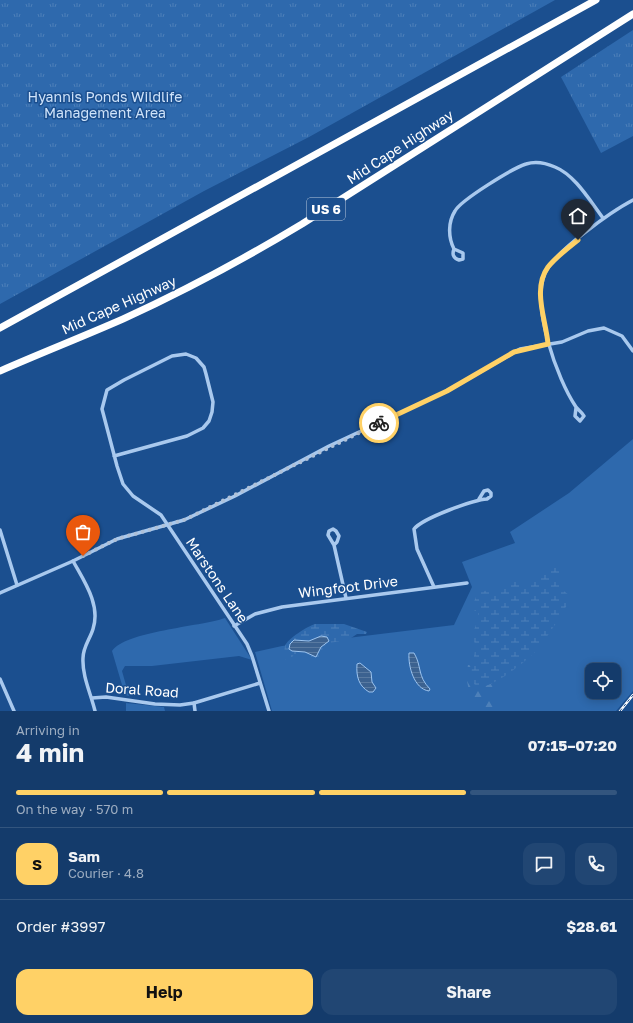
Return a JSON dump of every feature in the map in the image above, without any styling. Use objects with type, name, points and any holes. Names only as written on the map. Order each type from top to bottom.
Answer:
[{"type":"highway","points":[[0,328],[596,0]]},
{"type":"highway","name":"Mid Cape Highway","points":[[0,371],[158,302],[258,250],[302,224],[633,14]]},
{"type":"street","points":[[454,248],[449,230],[453,214],[458,206],[507,173],[531,163],[552,166],[562,170],[578,186],[603,218]]},
{"type":"street","points":[[576,408],[554,362],[548,344],[541,301],[542,283],[545,273],[555,259],[603,218],[633,200]]},
{"type":"street","points":[[0,593],[117,539],[168,526],[229,499],[293,464],[447,391],[514,352],[562,342],[588,332],[604,328],[622,336],[633,351]]},
{"type":"street","name":"Marstons Lane","points":[[114,456],[187,436],[198,432],[206,425],[211,417],[212,402],[206,374],[200,361],[186,354],[172,356],[107,390],[102,408],[114,456],[120,478],[129,492],[157,511],[250,650],[269,711]]},
{"type":"street","points":[[434,587],[417,549],[414,529],[433,517],[479,498]]},
{"type":"street","points":[[0,530],[17,585]]},
{"type":"street","points":[[334,545],[346,598]]},
{"type":"street","points":[[72,561],[89,592],[94,606],[95,618],[93,629],[82,659],[95,711]]},
{"type":"street","name":"Wingfoot Drive","points":[[234,626],[255,614],[276,608],[468,583]]},
{"type":"street","points":[[0,679],[14,711]]},
{"type":"street","name":"Doral Road","points":[[92,698],[106,697],[166,704],[194,703],[260,683]]},
{"type":"street","points":[[194,703],[196,711]]},
{"type":"green space","name":"Hyannis Ponds Wildlife Management Area","points":[[0,0],[555,0],[309,137],[204,191],[0,304]]},
{"type":"green space","points":[[633,30],[633,136],[601,153],[561,77]]},
{"type":"green space","points":[[633,439],[633,691],[616,711],[272,711],[255,652],[282,646],[454,625],[472,587],[462,562],[515,543],[510,532],[569,493]]},
{"type":"green space","points":[[557,567],[560,570],[558,578],[559,584],[570,598],[565,609],[550,632],[538,649],[518,667],[491,684],[483,687],[476,687],[472,677],[472,667],[475,652],[473,634],[478,612],[471,609],[478,592],[497,589],[516,577],[525,585],[529,584],[547,570]]},
{"type":"green space","points":[[225,618],[252,660],[239,656],[152,666],[125,666],[122,671],[129,696],[125,695],[112,651],[120,644],[147,634]]},
{"type":"green space","points":[[344,624],[367,632],[366,634],[357,634],[348,640],[329,643],[323,647],[319,661],[311,661],[307,654],[294,654],[290,661],[285,659],[285,646],[287,643],[298,633],[312,625]],"holes":[[[321,636],[328,642],[321,647],[315,657],[305,652],[292,651],[298,640],[309,641]]]},
{"type":"green space","points":[[468,665],[471,665],[473,682],[476,687],[485,686],[493,682],[499,711],[473,711],[466,676]]},
{"type":"green space","points":[[126,703],[164,707],[165,711],[126,711]]},
{"type":"shaded area","points":[[321,636],[327,637],[329,641],[321,647],[316,657],[305,652],[292,651],[289,649],[290,644],[294,640],[309,641]]},
{"type":"shaded area","points":[[409,653],[414,653],[423,680],[430,689],[429,691],[419,686],[416,682],[411,670]]},
{"type":"shaded area","points":[[360,663],[371,672],[372,682],[376,688],[373,692],[366,690],[359,681],[357,664]]},
{"type":"railway","points":[[620,711],[633,695]]},
{"type":"way so far","points":[[83,556],[103,545],[125,536],[174,524],[184,520],[235,496],[293,464],[379,423]]},
{"type":"route","points":[[379,423],[447,391],[520,349],[548,344],[541,301],[543,279],[547,268],[555,259],[578,240]]}]
